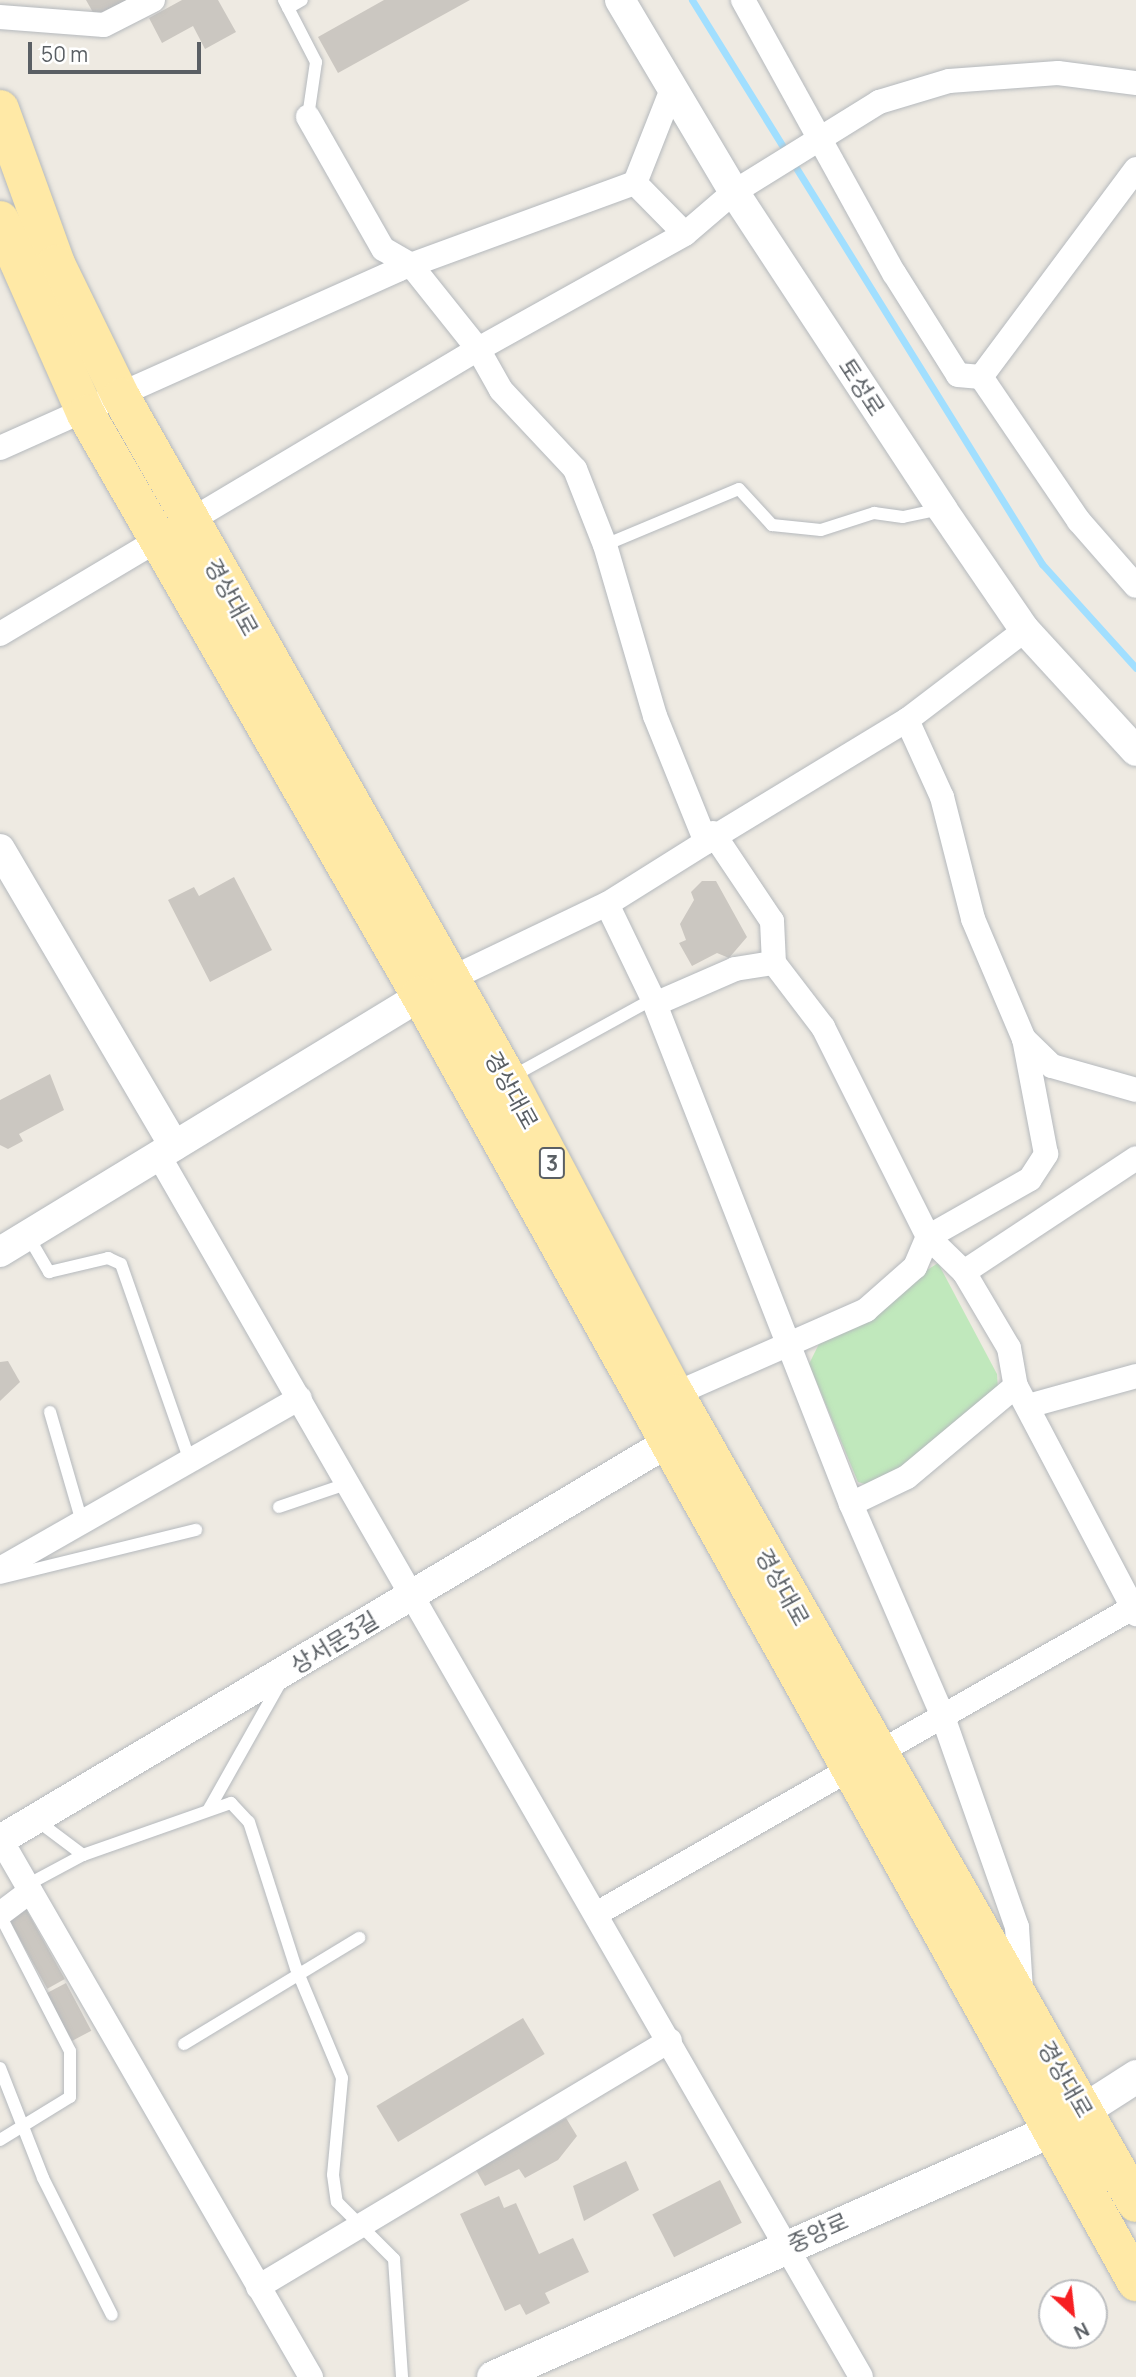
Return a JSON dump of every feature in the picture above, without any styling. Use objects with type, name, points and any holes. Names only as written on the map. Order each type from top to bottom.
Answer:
[{"type":"main road","name":"경상대로","points":[[0,109],[56,264],[121,397],[177,533],[433,988],[667,1443],[865,1765],[1021,2001],[1136,2203]]},
{"type":"main road","name":"경상대로","points":[[0,220],[86,414],[177,533]]},
{"type":"main road","name":"경상대로","points":[[433,988],[508,1079],[674,1394],[1052,2130],[1136,2282]]},
{"type":"main road","name":"중앙로","points":[[493,2377],[1052,2130],[1136,2076]]},
{"type":"street","points":[[0,17],[46,10],[104,25],[153,0]]},
{"type":"street","name":"토성로","points":[[620,0],[672,89],[740,188],[942,509],[1026,630],[1136,751]]},
{"type":"street","points":[[743,0],[824,137],[894,274],[958,375],[981,377]]},
{"type":"street","points":[[0,634],[177,533],[478,349],[685,234],[740,188],[879,102],[949,81],[1058,73],[1136,83]]},
{"type":"street","points":[[0,448],[86,414],[411,265],[635,183],[672,89]]},
{"type":"street","points":[[308,117],[383,249],[411,265],[478,349],[500,390],[575,469],[605,545],[655,716],[709,837],[772,921],[774,963],[823,1027],[928,1237],[964,1272],[1009,1348],[1022,1396],[1135,1610],[943,1717],[865,1765],[596,1914]]},
{"type":"street","points":[[981,377],[1136,169]]},
{"type":"street","points":[[635,183],[685,234]]},
{"type":"street","points":[[981,377],[1079,521],[1136,586]]},
{"type":"street","points":[[0,1252],[433,988],[607,904],[709,837],[907,720],[1026,630]]},
{"type":"street","points":[[674,1394],[789,1346],[866,1310],[915,1267],[928,1237],[995,1204],[1030,1179],[1046,1154],[1024,1039],[973,919],[942,797],[907,720]]},
{"type":"street","points":[[0,849],[300,1398],[789,2245],[860,2377]]},
{"type":"street","points":[[607,904],[654,1001],[851,1504],[943,1717],[1017,1927],[1021,2001]]},
{"type":"street","points":[[654,1001],[735,970],[774,963]]},
{"type":"street","points":[[1024,1039],[1052,1066],[1136,1090]]},
{"type":"street","points":[[964,1272],[1136,1158]]},
{"type":"street","points":[[851,1504],[907,1477],[1022,1396],[1136,1376]]},
{"type":"street","points":[[0,1569],[300,1398]]},
{"type":"street","name":"상서문3길","points":[[0,1840],[667,1443]]},
{"type":"street","points":[[0,1840],[310,2377]]},
{"type":"street","points":[[0,1915],[28,1888]]},
{"type":"street","points":[[258,2287],[670,2040]]},
{"type":"lane","points":[[302,0],[286,4],[316,62],[308,117]]},
{"type":"lane","points":[[605,545],[739,489],[772,525],[821,530],[874,513],[903,517],[942,509]]},
{"type":"lane","points":[[508,1079],[654,1001]]},
{"type":"lane","points":[[28,1236],[49,1272],[108,1258],[121,1264],[190,1461]]},
{"type":"lane","points":[[50,1412],[82,1522]]},
{"type":"lane","points":[[279,1507],[350,1483]]},
{"type":"lane","points":[[0,1578],[196,1530]]},
{"type":"lane","points":[[209,1809],[288,1670]]},
{"type":"lane","points":[[28,1888],[83,1855],[209,1809],[231,1803],[249,1822],[299,1973],[342,2078],[333,2175],[337,2202],[394,2259],[402,2377]]},
{"type":"lane","points":[[35,1819],[83,1855]]},
{"type":"lane","points":[[0,1915],[70,2051],[70,2097],[0,2140]]},
{"type":"lane","points":[[184,2044],[359,1938]]},
{"type":"lane","points":[[0,2068],[25,2125],[43,2178],[112,2315]]},
{"type":"green space","points":[[938,1263],[997,1374],[998,1390],[875,1487],[858,1482],[809,1364],[822,1338]]},
{"type":"building","points":[[86,0],[127,0],[95,16]]},
{"type":"building","points":[[182,0],[218,0],[236,32],[205,49],[193,26],[162,43],[149,18]]},
{"type":"building","points":[[384,0],[470,0],[338,73],[318,37]]},
{"type":"building","points":[[234,877],[272,950],[210,982],[168,900],[194,887],[199,896]]},
{"type":"building","points":[[702,881],[716,881],[747,937],[729,958],[717,953],[692,966],[679,943],[686,940],[680,924],[694,900],[691,892]]},
{"type":"building","points":[[50,1074],[64,1110],[19,1134],[23,1141],[8,1149],[0,1145],[0,1100]]},
{"type":"building","points":[[8,1361],[20,1382],[0,1401],[0,1362]]},
{"type":"building","points":[[26,1909],[65,1979],[47,1989],[9,1919]]},
{"type":"building","points":[[66,1983],[91,2031],[72,2041],[47,1993]]},
{"type":"building","points":[[523,2018],[545,2054],[398,2142],[376,2106]]},
{"type":"building","points":[[566,2118],[577,2136],[558,2160],[525,2178],[519,2169],[485,2186],[476,2170]]},
{"type":"building","points":[[626,2161],[639,2190],[584,2221],[573,2186]]},
{"type":"building","points":[[720,2180],[742,2223],[674,2257],[652,2215]]},
{"type":"building","points":[[499,2196],[504,2208],[516,2203],[539,2254],[573,2238],[589,2272],[545,2293],[550,2303],[526,2315],[520,2304],[505,2311],[460,2214]]},
{"type":"waterway","points":[[692,0],[1042,564],[1136,668]]}]
